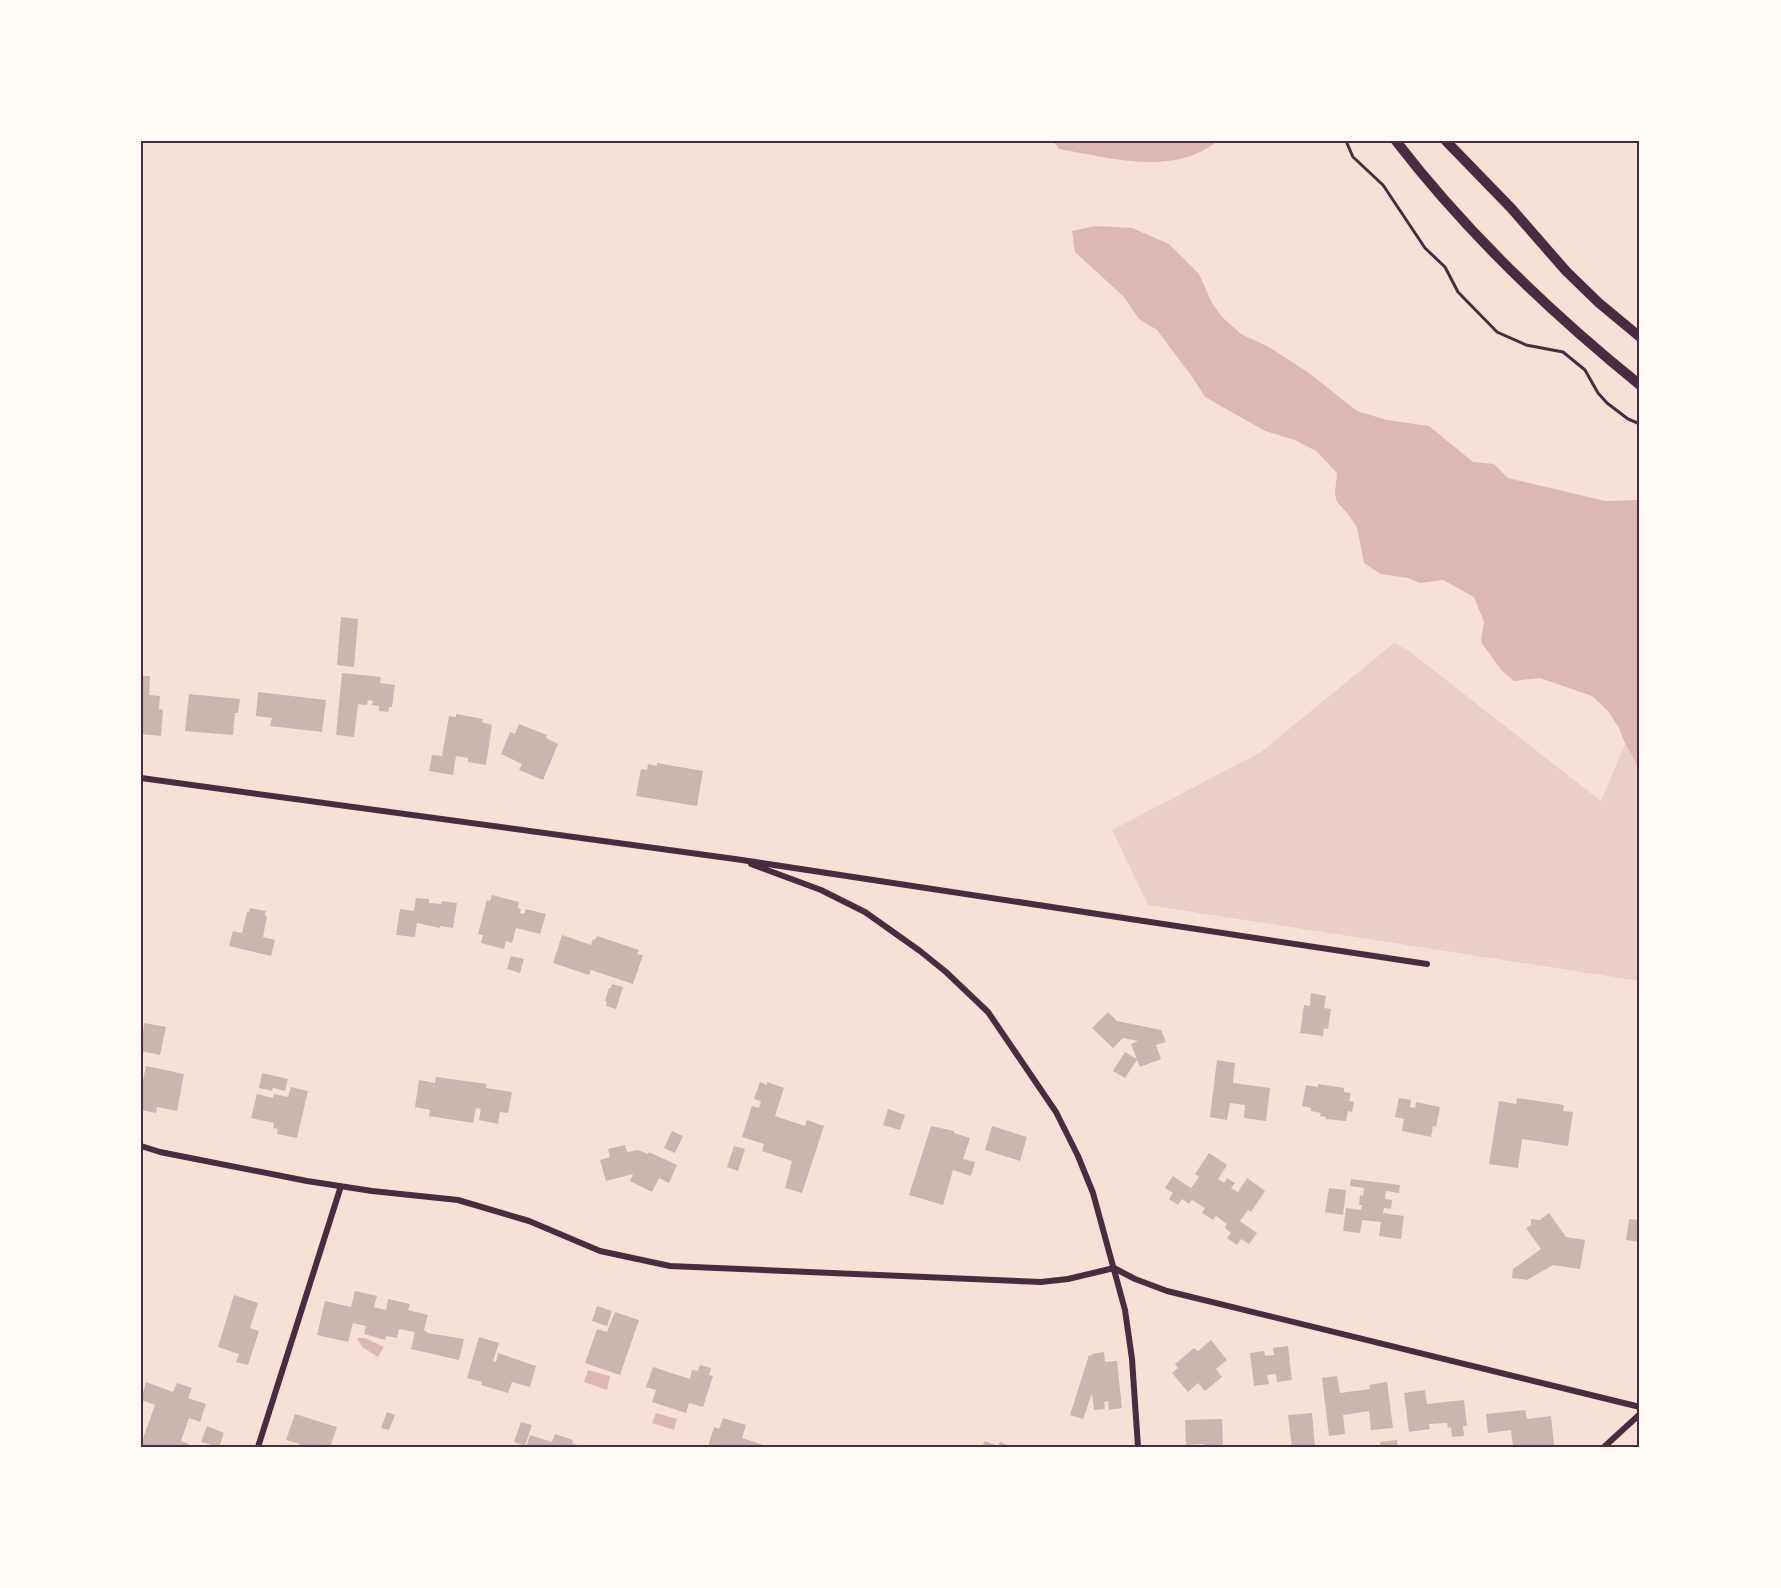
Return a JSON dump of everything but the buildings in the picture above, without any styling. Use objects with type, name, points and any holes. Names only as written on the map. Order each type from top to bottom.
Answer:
[{"type":"main road","points":[[1396,141],[1472,229],[1540,299],[1640,385]]},
{"type":"main road","points":[[1446,141],[1511,208],[1566,272],[1640,337]]},
{"type":"street","points":[[141,778],[735,859],[1427,964]]},
{"type":"street","points":[[735,859],[794,879],[865,912],[914,945],[988,1012],[1056,1112],[1093,1193],[1125,1310],[1132,1359],[1138,1447]]},
{"type":"street","points":[[141,1146],[160,1152],[341,1186],[458,1200],[529,1221],[600,1251],[670,1266],[1041,1282],[1068,1279],[1114,1268],[1167,1291],[1640,1407]]},
{"type":"street","points":[[258,1447],[341,1186]]},
{"type":"street","points":[[1604,1447],[1640,1414]]},
{"type":"path","points":[[1346,141],[1353,157],[1383,185],[1425,248],[1445,267],[1458,292],[1497,332],[1526,345],[1563,352],[1585,370],[1598,393],[1607,403],[1640,424]]},
{"type":"shaded area","points":[[1053,141],[1218,141],[1200,152],[1181,159],[1141,162],[1059,149]]},
{"type":"shaded area","points":[[1095,226],[1132,228],[1169,244],[1199,274],[1212,303],[1222,317],[1241,334],[1269,347],[1309,373],[1357,411],[1387,420],[1429,426],[1473,462],[1494,464],[1508,478],[1605,501],[1640,500],[1640,770],[1608,711],[1592,696],[1540,678],[1514,681],[1502,671],[1481,642],[1484,622],[1474,597],[1443,580],[1420,583],[1408,578],[1381,574],[1364,563],[1357,527],[1337,502],[1335,494],[1337,473],[1316,451],[1295,440],[1265,431],[1205,397],[1157,330],[1139,319],[1124,297],[1075,252],[1072,231]]},
{"type":"shaded area","points":[[1394,643],[1409,651],[1601,801],[1640,709],[1640,981],[1148,905],[1112,830],[1261,752]]},
{"type":"shaded area","points":[[357,1338],[365,1338],[384,1347],[378,1357],[362,1347]]},
{"type":"shaded area","points":[[588,1370],[610,1376],[607,1390],[584,1382]]},
{"type":"shaded area","points":[[656,1413],[677,1419],[674,1430],[652,1423]]}]
